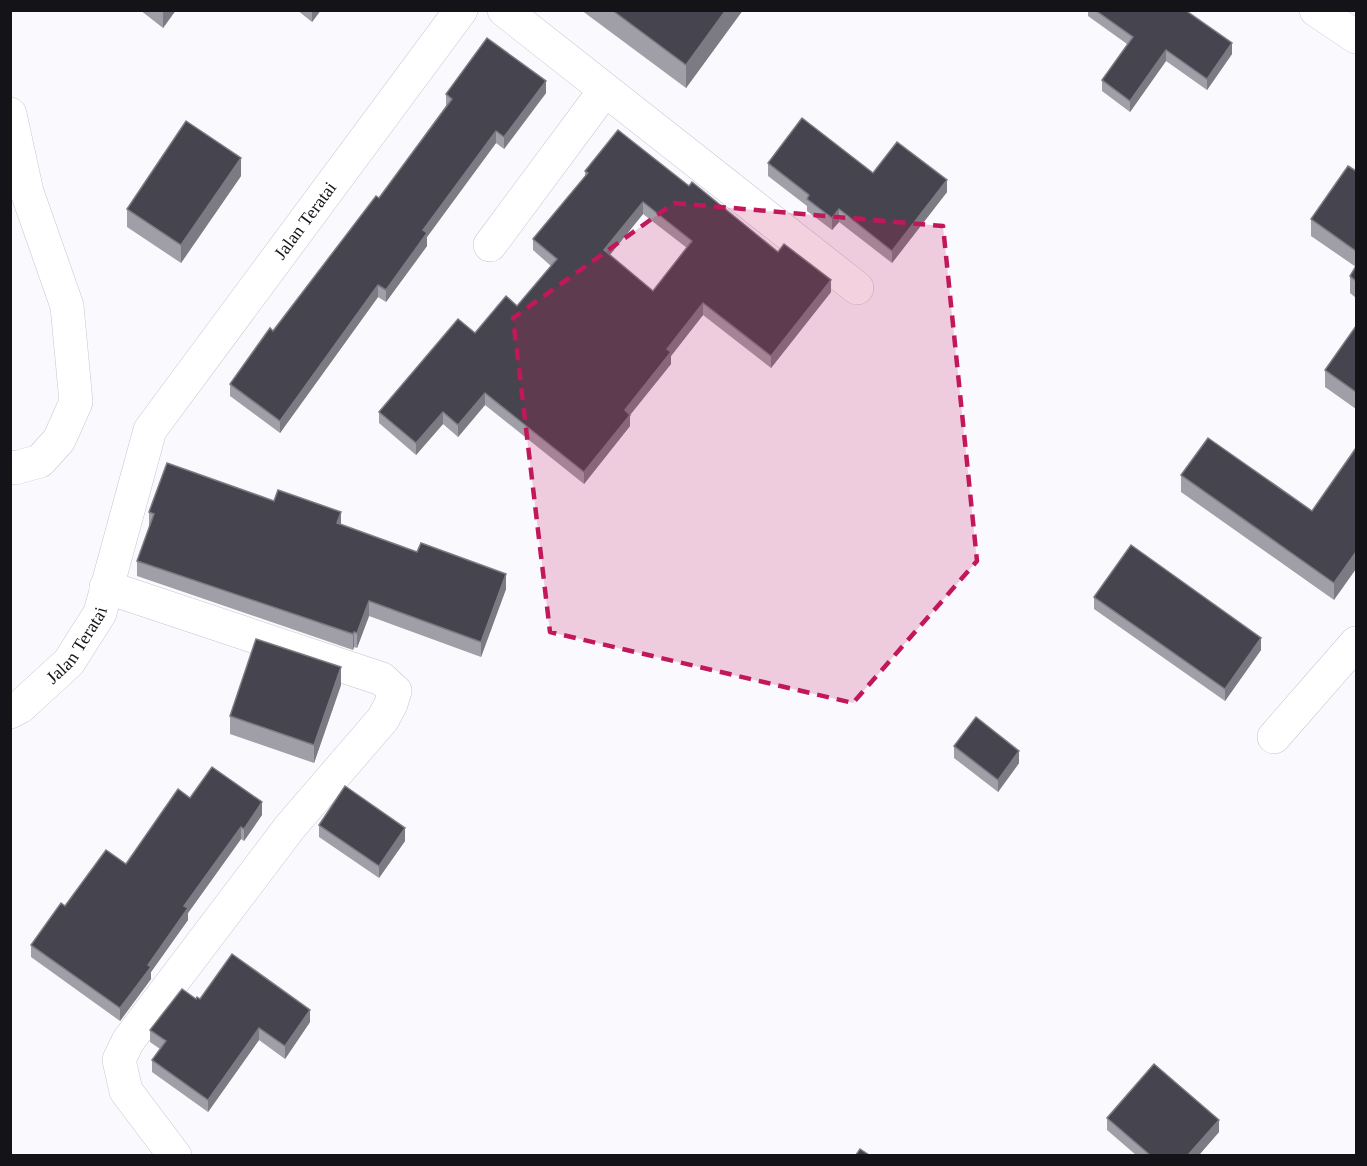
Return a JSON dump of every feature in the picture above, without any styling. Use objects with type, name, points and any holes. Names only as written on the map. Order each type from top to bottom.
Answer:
[{"type":"street","name":"Jalan Teratai","points":[[10,712],[20,707],[69,662],[100,613],[150,430],[461,10]]},
{"type":"street","points":[[504,10],[857,288]]},
{"type":"street","points":[[1316,10],[1356,37]]},
{"type":"street","points":[[490,244],[605,90]]},
{"type":"street","points":[[10,114],[27,192],[66,306],[76,402],[59,440],[40,461],[15,468],[10,467]]},
{"type":"street","points":[[106,587],[382,679],[394,692],[391,704],[382,719],[290,826],[128,1041],[119,1060],[126,1091],[176,1155]]},
{"type":"street","points":[[1274,737],[1356,643]]},
{"type":"highlighted area","points":[[674,203],[943,226],[977,561],[853,703],[550,632],[513,318]]},
{"type":"building","points":[[612,10],[726,10],[686,65]]},
{"type":"building","points":[[1095,10],[1185,10],[1232,43],[1207,79],[1166,50],[1130,101],[1102,80],[1133,37]]},
{"type":"building","points":[[487,38],[546,81],[504,137],[496,131],[423,230],[427,233],[386,290],[378,285],[280,421],[230,384],[270,328],[273,331],[376,196],[379,198],[452,99],[446,94]]},
{"type":"building","points":[[802,118],[873,173],[897,142],[947,180],[892,251],[839,209],[832,218],[807,199],[809,195],[768,163]]},
{"type":"building","points":[[186,121],[241,158],[181,245],[127,209]]},
{"type":"building","points":[[618,130],[689,186],[692,182],[778,252],[784,244],[831,280],[771,356],[703,303],[667,349],[671,352],[625,410],[630,415],[584,472],[485,393],[458,425],[443,412],[416,443],[379,412],[458,319],[475,333],[506,296],[517,306],[557,259],[533,239],[588,173],[585,171]],"holes":[[[643,202],[692,241],[653,291],[604,250]]]},
{"type":"building","points":[[1348,166],[1356,171],[1356,251],[1311,219]]},
{"type":"building","points":[[1356,266],[1356,281],[1350,276]]},
{"type":"building","points":[[1356,326],[1356,392],[1325,370]]},
{"type":"building","points":[[1208,438],[1312,511],[1356,448],[1356,552],[1334,583],[1181,475]]},
{"type":"building","points":[[167,463],[274,501],[278,490],[341,512],[337,523],[417,552],[421,543],[506,574],[481,642],[369,601],[357,633],[353,634],[137,561],[154,514],[149,512]]},
{"type":"building","points":[[1131,545],[1261,638],[1225,689],[1094,597]]},
{"type":"building","points":[[256,639],[341,667],[314,745],[230,716]]},
{"type":"building","points":[[976,717],[1019,751],[998,780],[954,746]]},
{"type":"building","points":[[212,767],[262,802],[244,829],[241,827],[184,906],[188,908],[148,965],[151,967],[120,1008],[31,945],[61,903],[65,906],[106,850],[126,864],[178,789],[190,798]]},
{"type":"building","points":[[345,786],[405,828],[379,866],[319,825]]},
{"type":"building","points":[[232,954],[310,1010],[285,1046],[259,1028],[208,1100],[152,1060],[166,1041],[150,1030],[182,989],[196,999],[197,997],[200,999]]},
{"type":"building","points":[[1154,1064],[1219,1120],[1188,1155],[1150,1155],[1107,1118]]},
{"type":"building","points":[[860,1149],[869,1155],[856,1155]]}]
